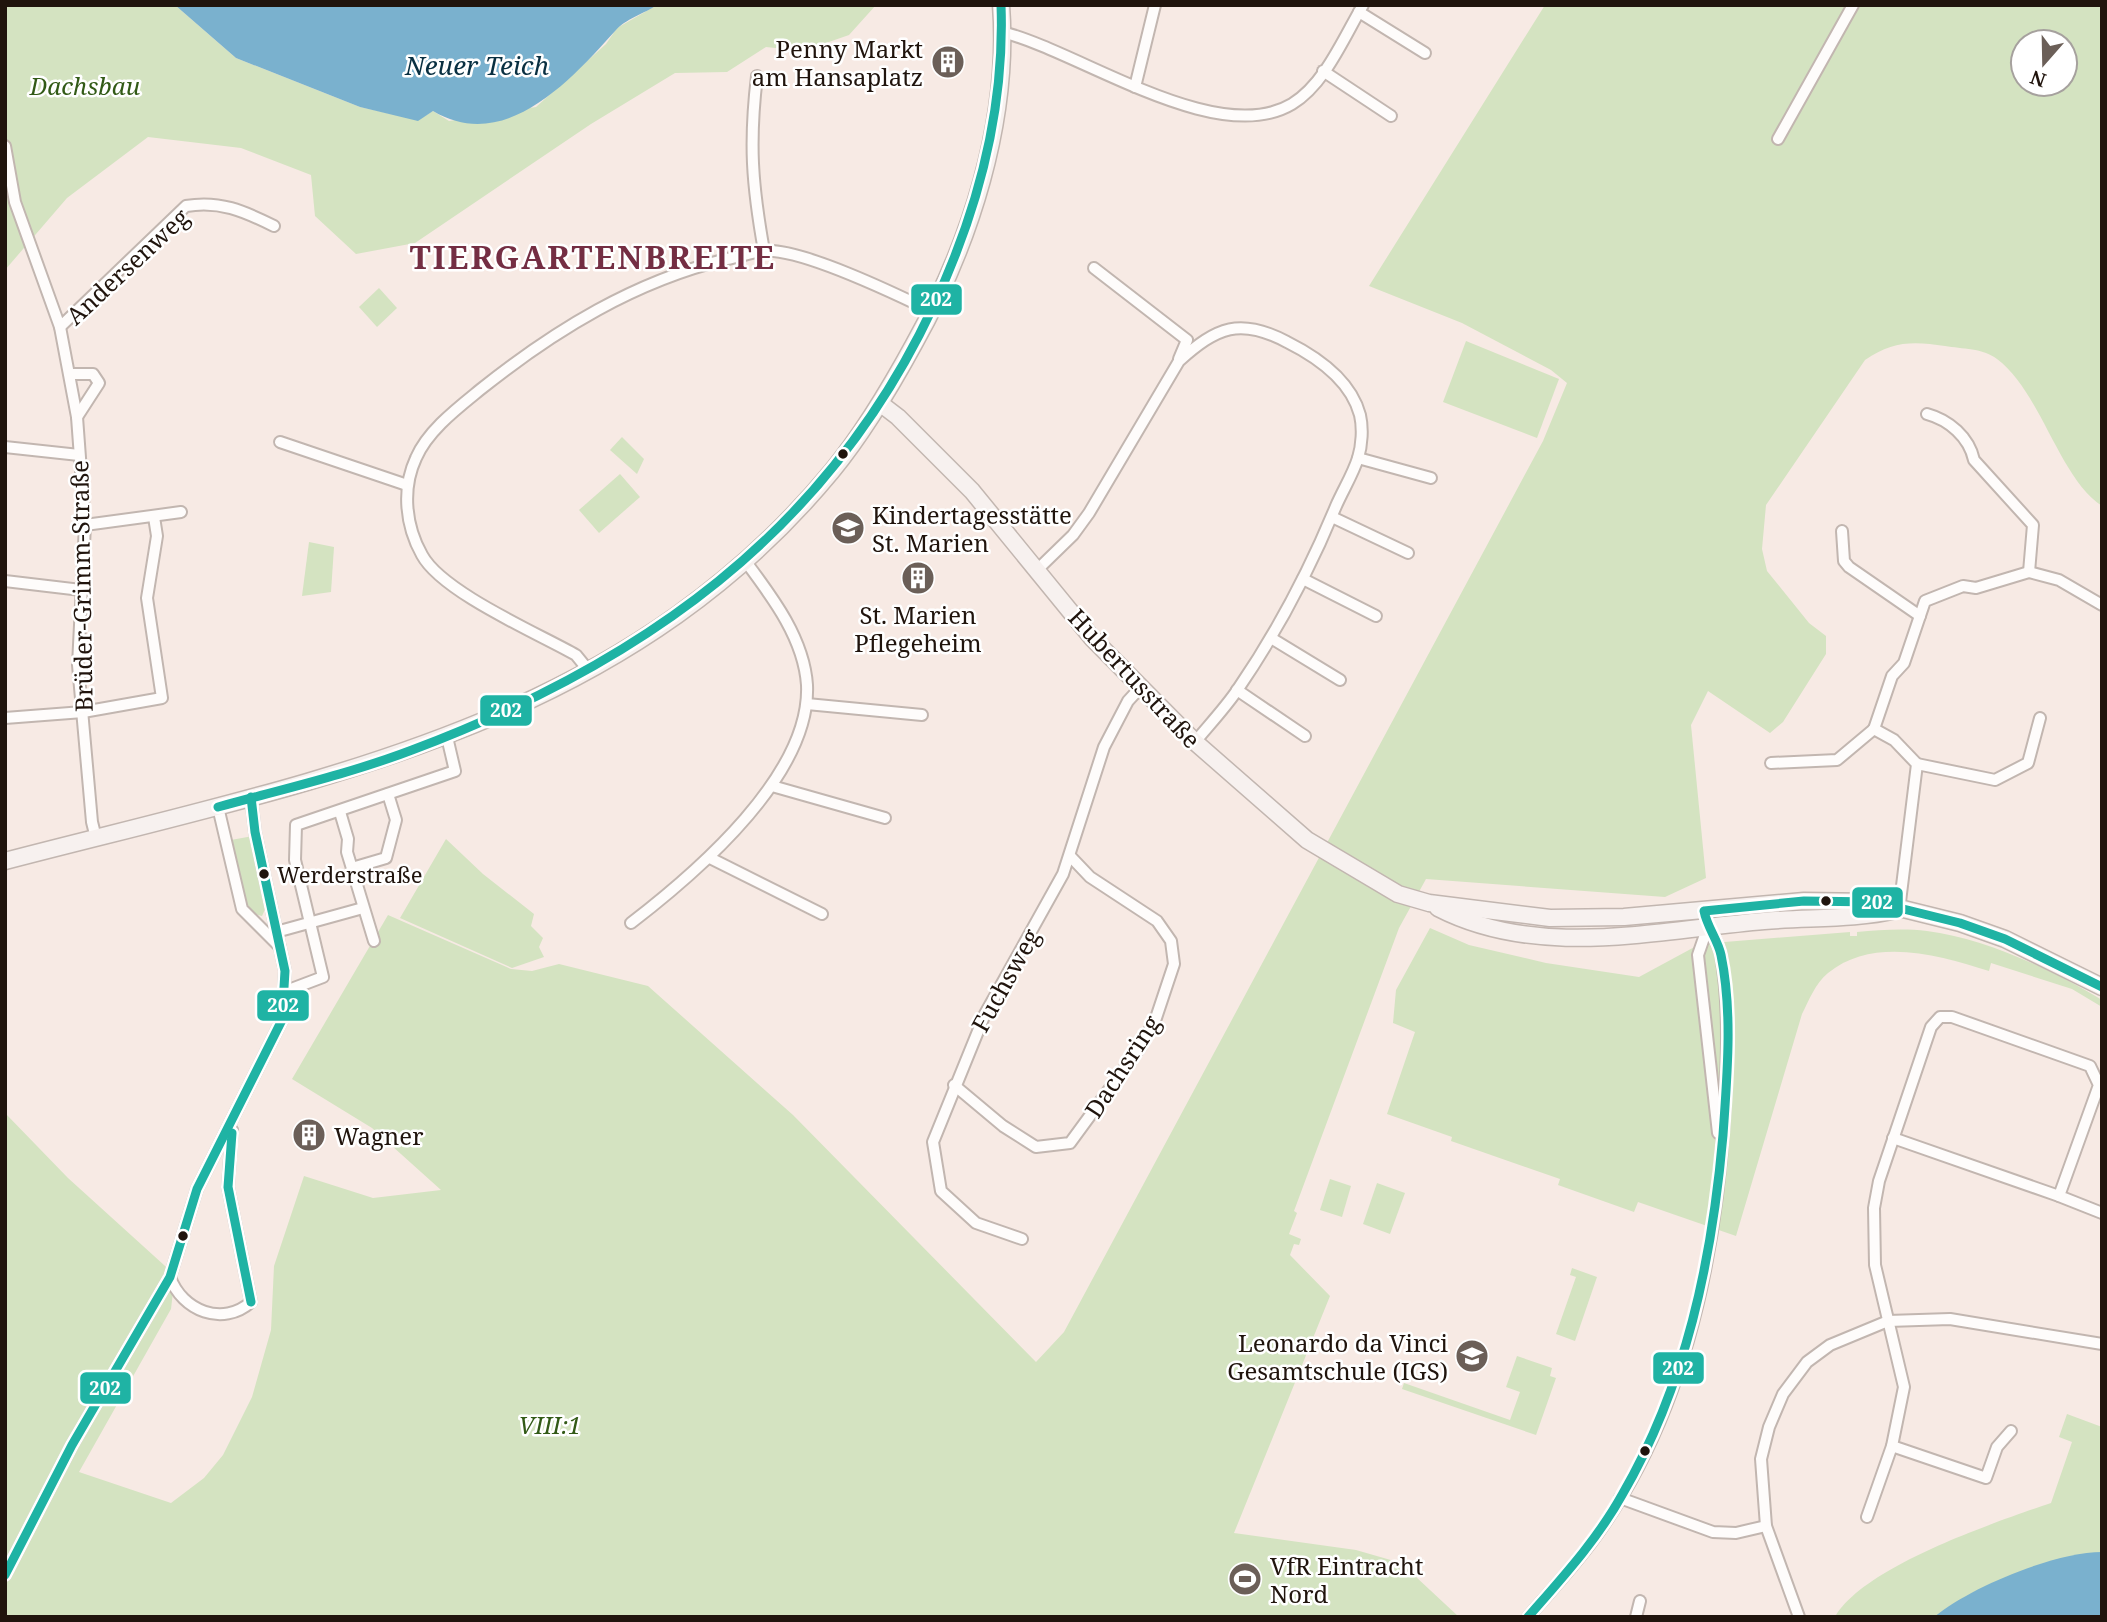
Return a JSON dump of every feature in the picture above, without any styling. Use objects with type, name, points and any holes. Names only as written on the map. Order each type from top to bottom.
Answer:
[{"type":"street","points":[[5,861],[218,807],[395,756],[447,737],[533,700],[653,634],[746,562],[832,471],[881,404],[933,312],[984,174],[998,91],[1001,5]]},
{"type":"street","points":[[1135,87],[1155,5]]},
{"type":"street","points":[[1778,139],[1853,5]]},
{"type":"street","points":[[1002,32],[1043,46],[1135,87],[1197,107],[1245,118],[1269,114],[1293,103],[1310,89],[1361,9],[1425,53]]},
{"type":"street","points":[[1323,71],[1391,116]]},
{"type":"street","points":[[757,76],[750,134],[753,193],[764,251]]},
{"type":"street","name":"Brüder-Grimm-Straße","points":[[5,146],[15,202],[60,327],[77,417],[85,525],[78,664],[92,822],[96,838]]},
{"type":"street","name":"Andersenweg","points":[[60,327],[186,206],[208,202],[252,215],[274,226]]},
{"type":"street","points":[[589,671],[576,655],[459,590],[432,569],[422,555],[412,530],[407,485],[416,456],[452,413],[522,357],[595,309],[694,267],[764,251],[820,264],[933,312]]},
{"type":"street","points":[[1037,569],[1073,535],[1089,513],[1179,360],[1187,340],[1094,268]]},
{"type":"street","points":[[1179,360],[1203,340],[1234,326],[1258,329],[1319,361],[1340,379],[1354,399],[1361,417],[1358,458],[1303,579],[1271,638],[1237,690],[1195,742]]},
{"type":"street","points":[[70,374],[93,374],[99,383],[77,417]]},
{"type":"street","name":"Hubertusstraße","points":[[881,404],[898,417],[972,491],[1092,638],[1195,742],[1307,840],[1398,894],[1429,903],[1550,918],[1624,917],[1804,901],[1875,902],[1960,923],[2005,939],[2102,987]]},
{"type":"street","points":[[1927,414],[1948,422],[1971,448],[1979,466],[2033,525],[2029,572]]},
{"type":"street","points":[[280,442],[407,485]]},
{"type":"street","points":[[5,447],[79,455]]},
{"type":"street","points":[[1358,458],[1431,478]]},
{"type":"street","points":[[85,525],[181,512]]},
{"type":"street","points":[[5,718],[83,712],[162,698],[147,598],[157,537],[154,516]]},
{"type":"street","points":[[1332,517],[1408,553]]},
{"type":"street","points":[[1842,531],[1844,561],[1849,567],[1920,616]]},
{"type":"street","points":[[631,923],[710,858],[772,786],[798,733],[807,704],[807,682],[799,651],[784,617],[746,562]]},
{"type":"street","points":[[1772,763],[1837,760],[1874,729],[1892,676],[1904,663],[1925,601],[1963,586],[1976,589],[2029,572],[2059,579],[2102,605]]},
{"type":"street","points":[[1303,579],[1376,616]]},
{"type":"street","points":[[5,581],[81,590]]},
{"type":"street","points":[[1271,638],[1340,680]]},
{"type":"street","name":"Fuchsweg","points":[[1022,1239],[976,1223],[941,1191],[933,1142],[985,1014],[1063,874],[1104,747],[1128,701],[1140,688]]},
{"type":"street","points":[[1237,690],[1305,736]]},
{"type":"street","points":[[807,704],[922,715]]},
{"type":"street","points":[[1874,729],[1894,740],[1917,764],[1995,780],[2028,763],[2040,718]]},
{"type":"street","points":[[286,991],[323,977],[295,860],[296,825],[455,771],[447,737]]},
{"type":"street","points":[[1899,909],[1917,764]]},
{"type":"street","points":[[772,786],[885,818]]},
{"type":"street","points":[[352,868],[386,858],[396,820],[388,794]]},
{"type":"street","points":[[5,1575],[72,1446],[170,1277],[198,1189],[282,1020],[286,991],[281,949],[255,832],[251,797]]},
{"type":"street","points":[[218,807],[242,909],[281,949]]},
{"type":"street","points":[[340,811],[348,839],[347,852],[374,941]]},
{"type":"street","name":"Dachsring","points":[[954,1085],[1003,1126],[1036,1147],[1070,1143],[1140,1046],[1156,1018],[1174,964],[1171,941],[1157,921],[1090,877],[1070,856]]},
{"type":"street","points":[[710,858],[821,914]]},
{"type":"street","name":"Hubertusstraße","points":[[1429,903],[1458,918],[1506,930],[1549,936],[1605,938],[1804,918],[1875,915],[1899,909]]},
{"type":"street","points":[[276,932],[363,908]]},
{"type":"street","points":[[1528,1617],[1590,1543],[1620,1498],[1664,1410],[1690,1332],[1711,1245],[1721,1165],[1727,1059],[1721,952],[1707,929],[1704,911]]},
{"type":"street","points":[[1707,929],[1698,955],[1721,1165]]},
{"type":"street","points":[[1867,1517],[1892,1446],[1904,1387],[1875,1265],[1873,1221],[1879,1181],[1893,1138],[1931,1027],[1940,1017],[1952,1017],[2090,1066],[2097,1075],[2099,1085],[2059,1196]]},
{"type":"street","points":[[170,1277],[185,1301],[203,1311],[228,1315],[242,1310],[251,1302],[228,1187],[228,1152],[234,1119]]},
{"type":"street","points":[[1893,1138],[2102,1213]]},
{"type":"street","points":[[1799,1617],[1766,1526],[1762,1459],[1769,1427],[1783,1394],[1807,1362],[1830,1345],[1888,1321],[1950,1319],[2102,1344]]},
{"type":"street","points":[[1892,1446],[1986,1478],[1997,1447],[2011,1432]]},
{"type":"street","points":[[1620,1498],[1713,1532],[1736,1534],[1766,1526]]},
{"type":"street","points":[[1636,1617],[1640,1601]]},
{"type":"green space","name":"Dachsbau","points":[[5,5],[175,5],[236,58],[360,107],[418,120],[433,111],[449,121],[536,107],[606,44],[617,28],[657,5],[876,5],[849,35],[803,51],[766,47],[727,72],[675,73],[591,124],[415,243],[356,254],[315,216],[311,175],[241,148],[148,137],[67,198],[5,270]]},
{"type":"green space","name":"VIII:1","points":[[1545,5],[2102,5],[2102,506],[2074,476],[2026,392],[2012,374],[1991,355],[1923,343],[1894,346],[1865,360],[1766,505],[1762,549],[1767,571],[1809,623],[1826,636],[1826,654],[1783,722],[1770,733],[1708,691],[1691,725],[1706,878],[1665,897],[1426,879],[1399,928],[1294,1211],[1297,1213],[1289,1234],[1301,1239],[1299,1245],[1294,1244],[1290,1255],[1330,1296],[1234,1533],[1356,1550],[1401,1563],[1459,1617],[5,1617],[5,1113],[68,1178],[175,1275],[171,1309],[79,1472],[171,1503],[204,1478],[223,1455],[252,1397],[271,1330],[274,1266],[304,1176],[373,1198],[441,1190],[372,1128],[292,1079],[388,915],[511,969],[532,971],[559,964],[648,986],[793,1115],[1036,1362],[1064,1332],[1543,441],[1567,383],[1551,370],[1462,323],[1369,286]]},
{"type":"green space","points":[[379,288],[397,308],[377,327],[359,307]]},
{"type":"green space","points":[[1466,341],[1559,379],[1537,438],[1443,402]]},
{"type":"green space","points":[[622,437],[644,459],[637,474],[610,450]]},
{"type":"green space","points":[[620,474],[640,497],[599,533],[579,510]]},
{"type":"green space","points":[[309,542],[334,547],[331,592],[302,596]]},
{"type":"green space","points":[[253,836],[267,905],[262,916],[254,912],[243,895],[231,840]]},
{"type":"green space","points":[[446,839],[483,874],[534,914],[531,926],[543,938],[539,947],[544,957],[512,968],[400,918]]},
{"type":"green space","points":[[1430,928],[1469,945],[1546,963],[1639,977],[1700,944],[1850,932],[1850,936],[1857,936],[1857,932],[1883,930],[1927,931],[1971,941],[2018,957],[2102,1000],[2102,1007],[2072,989],[1991,963],[1989,971],[1950,959],[1907,952],[1865,955],[1828,973],[1819,982],[1802,1014],[1736,1236],[1638,1202],[1634,1212],[1558,1185],[1560,1179],[1451,1141],[1452,1137],[1387,1114],[1415,1032],[1393,1023],[1396,990]]},
{"type":"green space","points":[[1330,1179],[1351,1186],[1342,1217],[1320,1210]]},
{"type":"green space","points":[[1377,1183],[1405,1193],[1390,1234],[1363,1224]]},
{"type":"green space","points":[[1572,1268],[1597,1277],[1575,1341],[1556,1334],[1576,1277],[1570,1275]]},
{"type":"green space","points":[[1517,1356],[1552,1368],[1550,1376],[1556,1378],[1536,1435],[1402,1389],[1404,1383],[1510,1420],[1520,1392],[1506,1387]]},
{"type":"green space","points":[[2067,1414],[2102,1427],[2102,1617],[1835,1617],[1850,1598],[1873,1580],[1902,1564],[1966,1534],[2051,1503],[2072,1442],[2059,1437]]},
{"type":"water","name":"Neuer Teich","points":[[175,5],[657,5],[620,26],[579,70],[535,105],[511,117],[486,124],[460,122],[433,111],[418,121],[360,107],[236,58]]},
{"type":"water","points":[[2102,1552],[2102,1617],[1934,1617],[1969,1594],[2014,1573],[2061,1558]]},
{"type":"transit line","name":"202","points":[[218,807],[388,759],[496,716],[575,676],[650,632],[719,581],[782,524],[839,459],[890,387],[949,271],[975,197],[993,122],[1001,44],[1001,5]]},
{"type":"transit line","name":"202","points":[[5,1575],[72,1445],[170,1277],[197,1189],[282,1020],[285,971],[255,832],[251,797]]},
{"type":"transit line","name":"202","points":[[1528,1617],[1590,1543],[1622,1495],[1663,1410],[1692,1321],[1712,1229],[1723,1135],[1728,1045],[1725,977],[1718,944],[1704,911],[1804,901],[1875,902],[1960,923],[2005,939],[2102,987]]},
{"type":"transit line","name":"202","points":[[232,1133],[228,1187],[251,1302]]},
{"type":"place","name":"Penny Markt am Hansaplatz","points":[[948,62]]},
{"type":"place","name":"Kindertagesstätte St. Marien","points":[[848,528]]},
{"type":"place","name":"St. Marien Pflegeheim","points":[[918,578]]},
{"type":"place","name":"Werderstraße","points":[[264,874]]},
{"type":"place","name":"Wagner","points":[[309,1135]]},
{"type":"place","name":"Leonardo da Vinci Gesamtschule (IGS)","points":[[1472,1356]]},
{"type":"place","name":"VfR Eintracht Nord","points":[[1245,1579]]},
{"type":"district","name":"TIERGARTENBREITE","points":[[593,256]]}]
